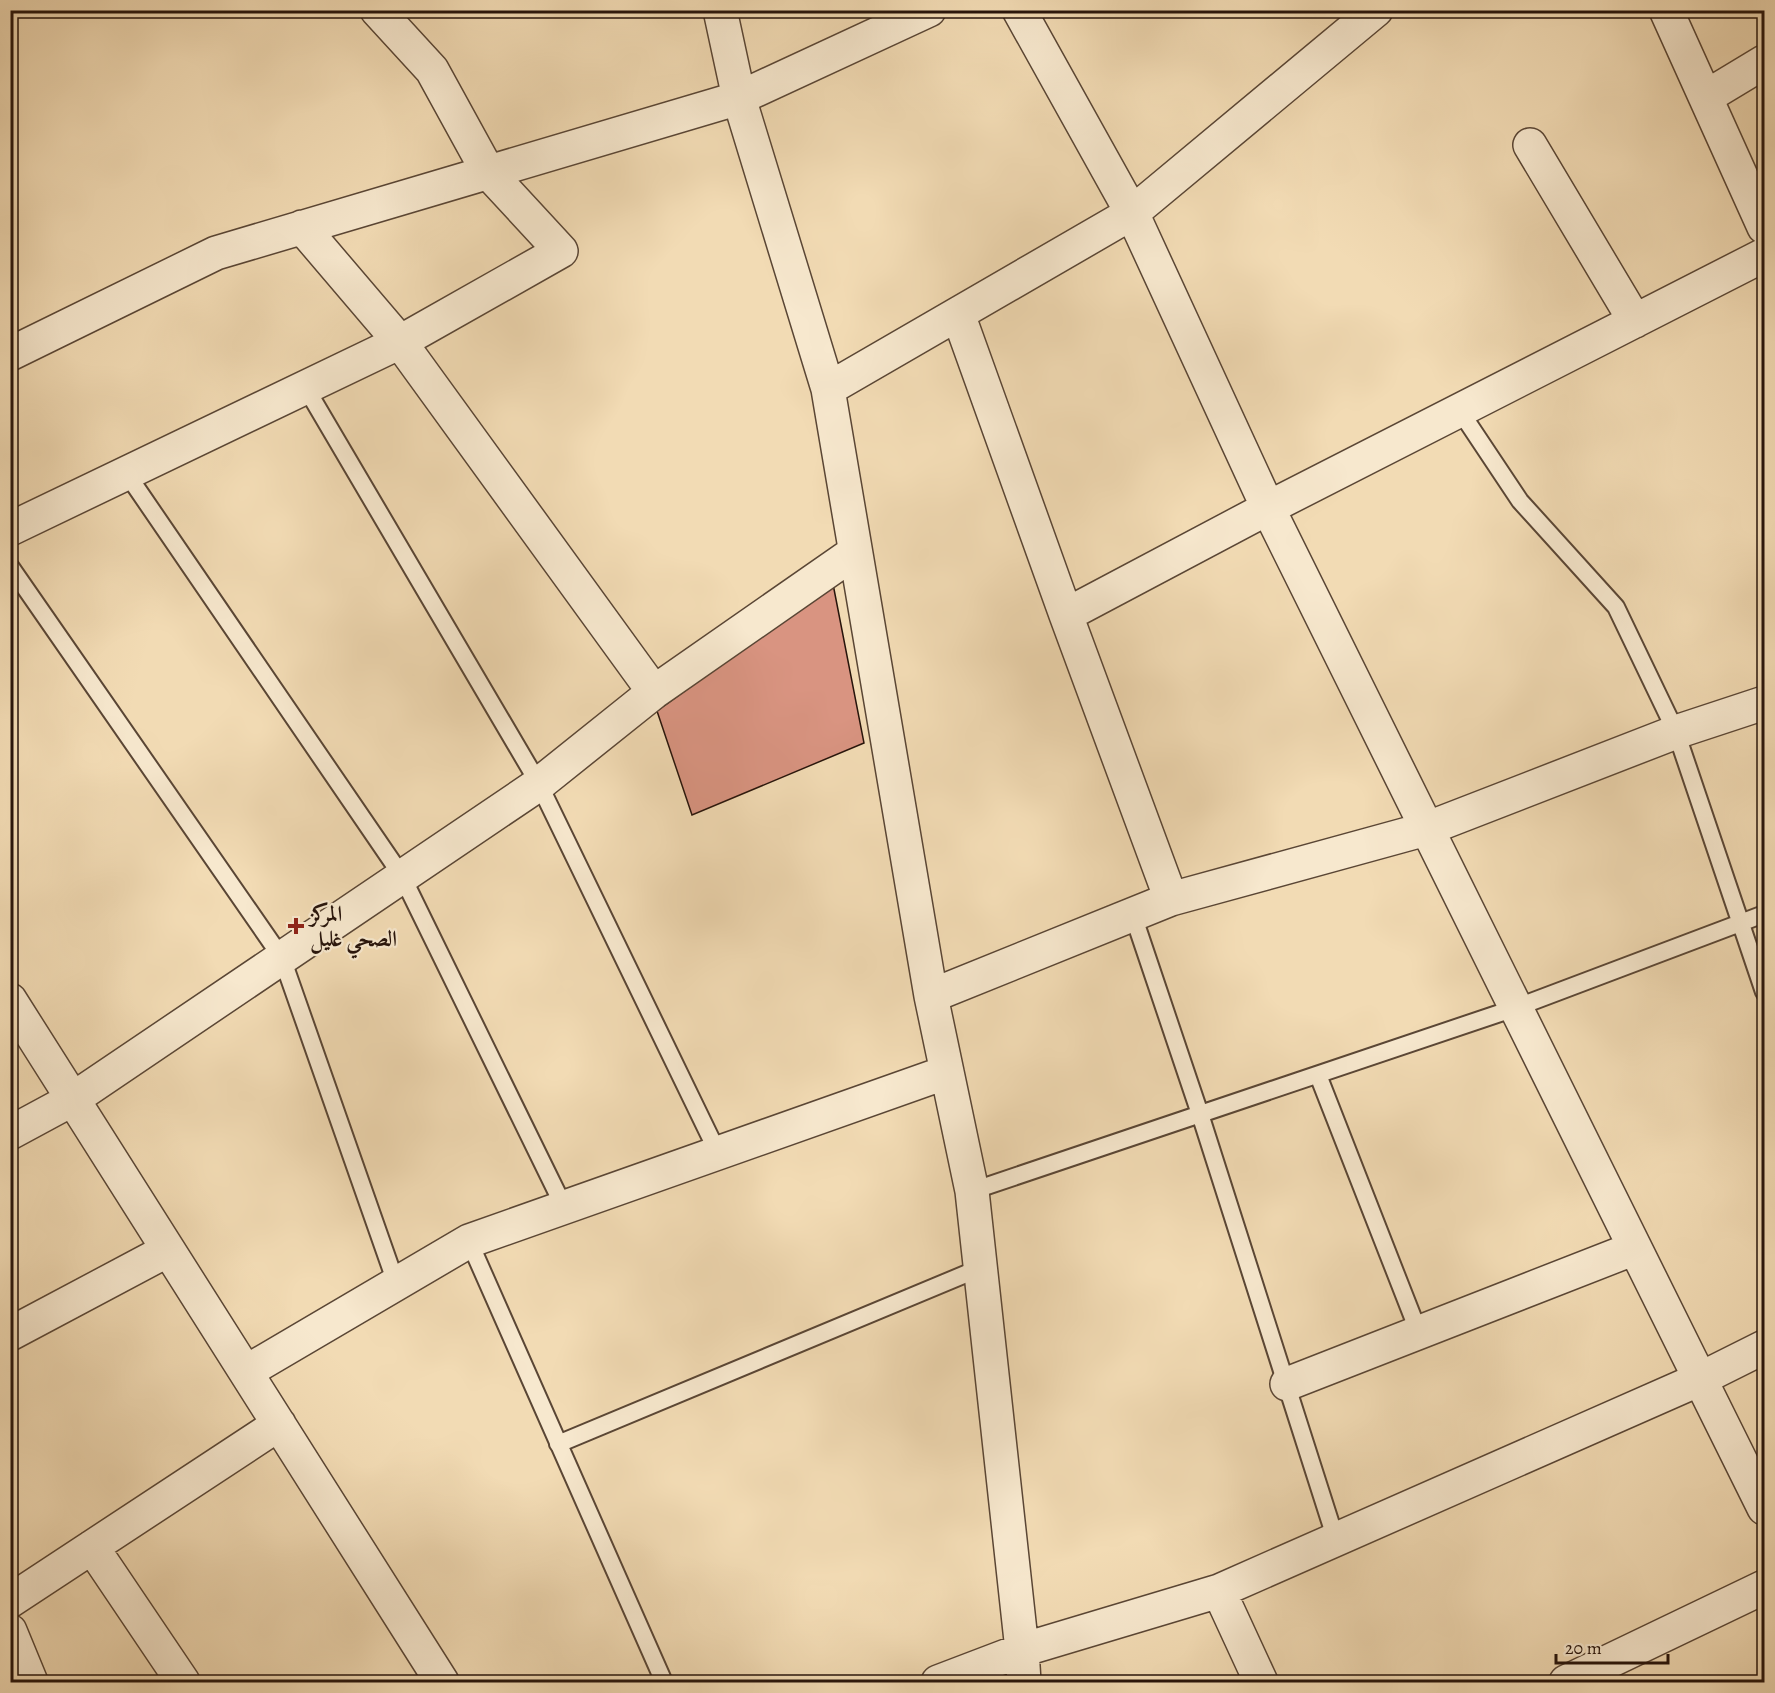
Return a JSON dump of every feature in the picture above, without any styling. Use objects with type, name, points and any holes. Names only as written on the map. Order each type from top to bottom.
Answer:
[{"type":"street","points":[[10,530],[400,342],[561,251],[488,172],[432,70],[376,10]]},
{"type":"street","points":[[720,10],[739,98],[828,389],[931,996],[972,1191],[1024,1683]]},
{"type":"street","points":[[13,347],[216,253],[739,98],[871,24],[929,10]]},
{"type":"street","points":[[1019,10],[1132,213],[1268,508],[1764,1508]]},
{"type":"street","points":[[828,389],[1132,213],[1376,10]]},
{"type":"street","points":[[1666,10],[1764,227]]},
{"type":"street","points":[[1706,97],[1764,62]]},
{"type":"street","points":[[1530,145],[1635,321]]},
{"type":"street","points":[[302,227],[400,342],[654,692]]},
{"type":"street","points":[[1066,615],[1268,508],[1764,255]]},
{"type":"street","points":[[958,314],[1066,615],[1172,900]]},
{"type":"street","points":[[10,1132],[73,1099],[539,784],[654,692],[855,552]]},
{"type":"street","points":[[931,996],[1172,900],[1426,829],[1676,732],[1764,703]]},
{"type":"street","points":[[10,1000],[442,1683]]},
{"type":"street","points":[[246,1372],[469,1241],[947,1072]]},
{"type":"street","points":[[1287,1384],[1635,1248]]},
{"type":"street","points":[[10,1334],[168,1250]]},
{"type":"street","points":[[938,1683],[1022,1650],[1220,1591],[1700,1379],[1764,1347]]},
{"type":"street","points":[[10,1601],[279,1424]]},
{"type":"street","points":[[92,1547],[183,1683]]},
{"type":"street","points":[[1566,1683],[1602,1675],[1764,1587]]},
{"type":"street","points":[[1220,1591],[1261,1683]]},
{"type":"street","points":[[10,1631],[31,1683]]},
{"type":"lane","points":[[306,388],[539,784],[718,1153]]},
{"type":"lane","points":[[1460,411],[1520,501],[1616,607],[1676,732],[1764,992]]},
{"type":"lane","points":[[127,474],[402,876],[564,1207]]},
{"type":"lane","points":[[10,566],[282,958],[396,1283]]},
{"type":"lane","points":[[972,1191],[1515,1008],[1764,914]]},
{"type":"lane","points":[[1133,915],[1200,1114],[1336,1540]]},
{"type":"lane","points":[[1318,1075],[1419,1333]]},
{"type":"lane","points":[[469,1241],[664,1683]]},
{"type":"lane","points":[[558,1444],[980,1268]]},
{"type":"building","points":[[833,584],[864,743],[692,815],[657,711]]},
{"type":"place","name":"المركز الصحي غليل","points":[[296,926]]}]
